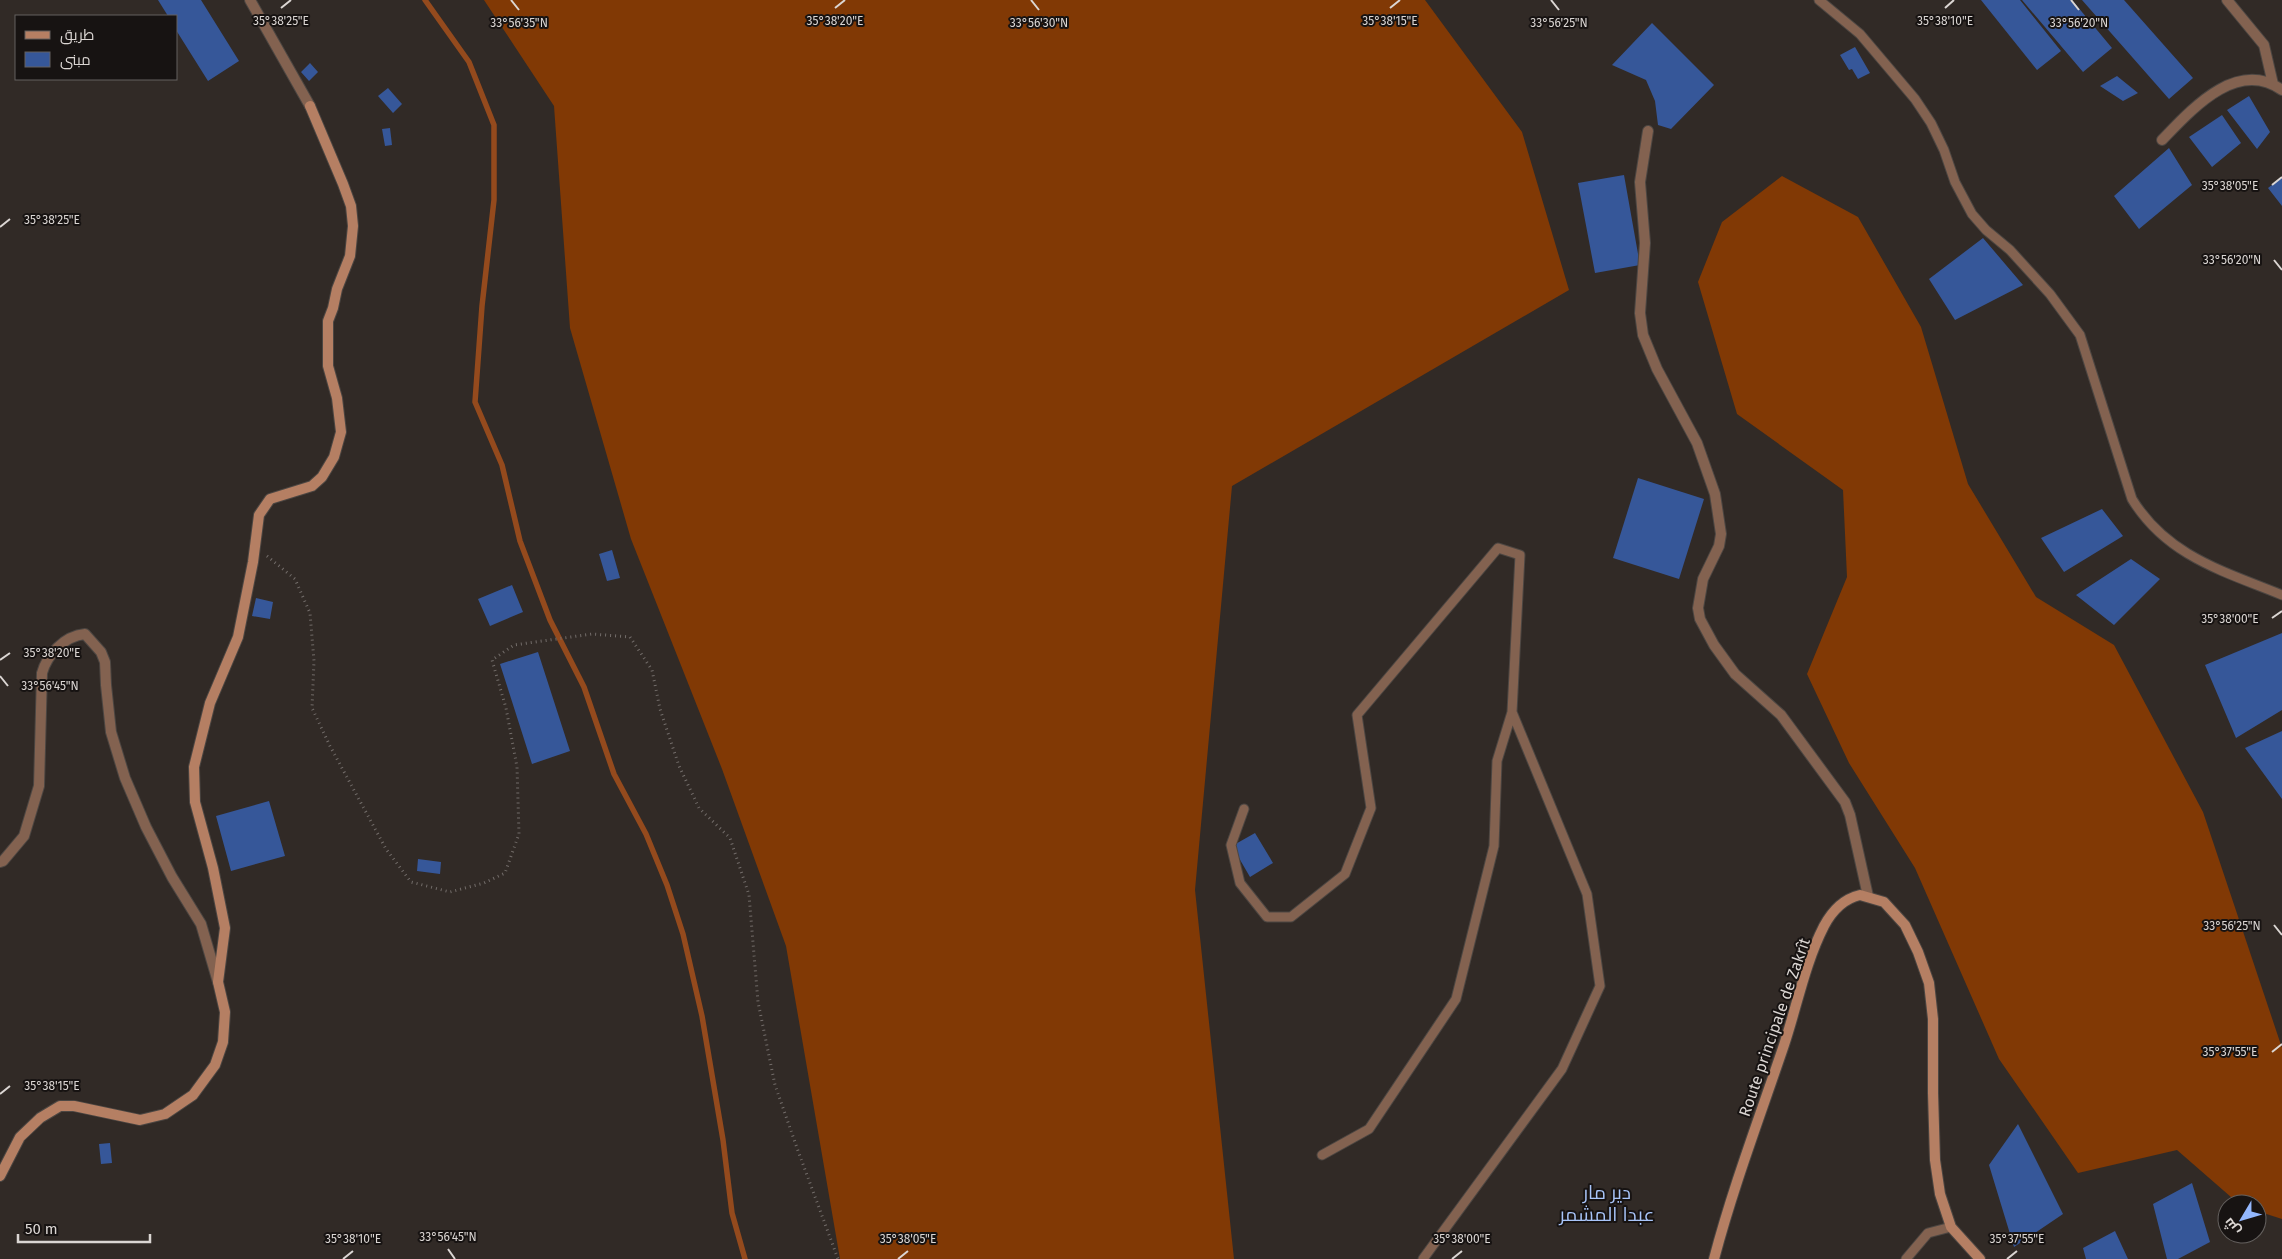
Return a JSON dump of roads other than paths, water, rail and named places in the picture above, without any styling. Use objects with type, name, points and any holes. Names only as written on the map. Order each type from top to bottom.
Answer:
[{"type":"street","points":[[218,982],[226,928],[213,868],[195,802],[194,767],[210,703],[238,637],[259,515],[270,499],[312,486],[322,477],[334,457],[341,432],[337,398],[328,366],[328,322],[334,308],[337,289],[350,256],[354,226],[351,206],[343,184],[310,106],[250,0]]},
{"type":"street","points":[[2227,0],[2264,45],[2278,87]]},
{"type":"street","points":[[2162,140],[2187,114],[2216,90],[2252,79],[2278,87]]},
{"type":"street","points":[[1648,131],[1640,182],[1645,243],[1640,313],[1643,335],[1657,369],[1697,443],[1710,474],[1720,526],[1719,546],[1703,579],[1698,608],[1700,619],[1714,646],[1735,674],[1781,715],[1845,802],[1850,815],[1868,896],[1884,902],[1904,925],[1918,952],[1929,983],[1933,1019],[1935,1160],[1940,1194],[1951,1227],[1980,1259]]},
{"type":"street","points":[[0,862],[3,861],[24,836],[39,786],[42,673],[46,659],[76,635],[85,634],[98,648],[105,662],[112,732],[125,778],[146,827],[172,877],[200,924],[225,1012],[223,1042],[216,1065],[193,1095],[165,1114],[140,1120],[74,1106],[60,1106],[40,1118],[20,1137],[0,1176]]},
{"type":"street","name":"Route principale de Zakrît","points":[[1714,1259],[1724,1219],[1785,1043],[1806,973],[1824,926],[1843,902],[1860,895],[1868,896]]},
{"type":"lane","points":[[1819,0],[1860,34],[1915,99],[1931,123],[1972,214],[1986,230],[2010,250],[2050,294],[2080,335],[2132,499],[2142,515],[2167,540],[2186,553],[2282,595]]},
{"type":"lane","points":[[1244,809],[1231,845],[1240,883],[1267,917],[1291,917],[1345,874],[1371,808],[1357,715],[1498,548],[1520,556],[1512,712],[1497,761],[1494,846],[1456,999],[1369,1129],[1322,1155]]},
{"type":"lane","points":[[1423,1259],[1562,1069],[1600,986],[1588,894],[1512,712]]},
{"type":"lane","points":[[1906,1259],[1928,1233],[1951,1227]]},
{"type":"waterway","points":[[425,0],[469,62],[494,125],[494,200],[482,306],[475,402],[502,465],[520,541],[550,620],[584,687],[614,774],[646,834],[667,885],[683,934],[702,1016],[723,1140],[732,1213],[745,1259]]},
{"type":"district","name":"دير مار عبدا المشمر","points":[[1607,1203]]}]
